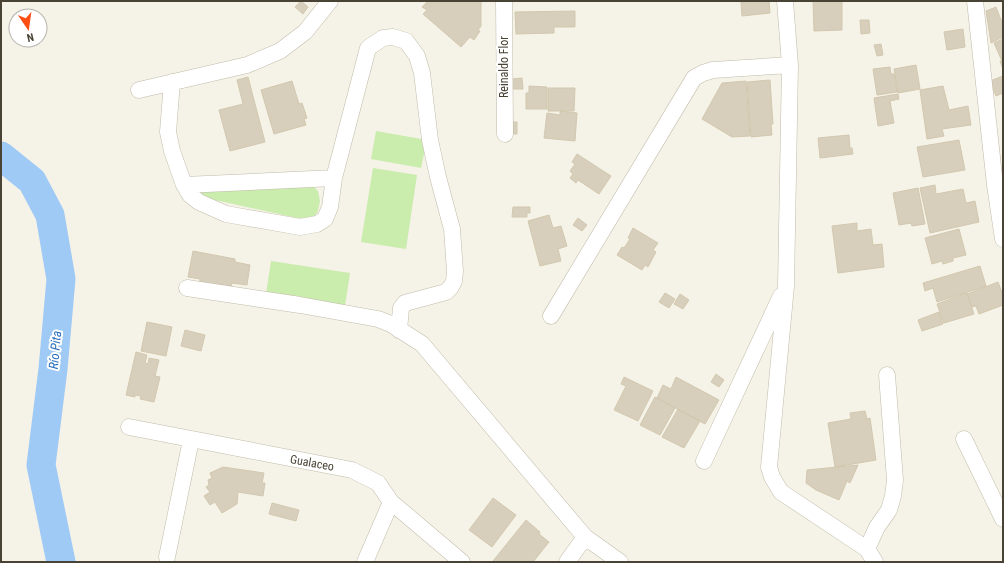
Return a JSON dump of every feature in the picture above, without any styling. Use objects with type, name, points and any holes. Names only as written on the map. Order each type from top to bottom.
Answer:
[{"type":"street","points":[[139,90],[247,65],[280,51],[304,32],[330,1]]},
{"type":"street","name":"Reinaldo Flor","points":[[504,1],[505,134]]},
{"type":"street","points":[[785,1],[790,65],[786,286],[769,467],[770,472],[781,492],[871,555],[877,527],[889,510],[896,480],[887,375]]},
{"type":"street","points":[[975,1],[995,185],[1003,239]]},
{"type":"street","points":[[172,82],[168,132],[172,151],[184,184],[190,195],[199,202],[226,214],[300,227],[317,224],[325,219],[330,207],[334,178],[368,48],[383,38],[393,37],[406,41],[417,56],[422,72],[430,140],[452,229],[455,271],[454,281],[446,292],[405,303],[401,308],[399,330]]},
{"type":"street","points":[[551,316],[694,78],[703,73],[714,70],[790,65]]},
{"type":"street","points":[[184,184],[334,178]]},
{"type":"street","points":[[704,461],[786,286]]},
{"type":"street","points":[[187,288],[300,305],[378,319],[390,324],[422,344],[585,537],[620,562]]},
{"type":"street","name":"Gualaceo","points":[[129,427],[352,470],[378,483],[391,502],[462,562]]},
{"type":"street","points":[[964,439],[1003,519]]},
{"type":"street","points":[[166,557],[191,440]]},
{"type":"street","points":[[365,562],[391,502]]},
{"type":"street","points":[[567,562],[585,537]]},
{"type":"green space","points":[[376,131],[427,140],[421,168],[371,159]]},
{"type":"green space","points":[[373,168],[417,175],[406,249],[361,242]]},
{"type":"green space","points":[[314,187],[318,191],[320,201],[318,211],[314,217],[306,220],[201,197],[197,190]]},
{"type":"green space","points":[[271,261],[350,273],[345,306],[266,294]]},
{"type":"building","points":[[301,1],[308,7],[303,14],[295,7]]},
{"type":"building","points":[[426,1],[481,1],[481,26],[478,30],[480,31],[474,40],[470,37],[461,47],[423,14],[427,10],[422,7],[427,2]]},
{"type":"building","points":[[769,1],[770,13],[742,16],[741,2]]},
{"type":"building","points":[[813,1],[842,1],[842,30],[814,31]]},
{"type":"building","points":[[996,7],[1001,20],[1003,20],[1003,37],[991,43],[986,11]]},
{"type":"building","points":[[575,11],[575,27],[554,27],[554,33],[516,34],[515,12]]},
{"type":"building","points":[[860,20],[869,20],[870,33],[861,34]]},
{"type":"building","points":[[963,29],[965,47],[947,50],[944,32]]},
{"type":"building","points":[[1003,39],[1003,69],[1000,61],[1002,61],[994,43]]},
{"type":"building","points":[[881,44],[883,55],[877,56],[874,45]]},
{"type":"building","points":[[916,65],[920,89],[898,93],[894,69]]},
{"type":"building","points":[[890,67],[891,74],[894,74],[897,92],[877,95],[873,69]]},
{"type":"building","points":[[1003,76],[1003,93],[996,96],[990,81]]},
{"type":"building","points":[[248,77],[265,142],[230,151],[219,110],[243,104],[237,80]]},
{"type":"building","points":[[522,78],[523,89],[513,89],[512,79]]},
{"type":"building","points":[[770,80],[773,124],[771,124],[772,135],[751,137],[747,82]]},
{"type":"building","points":[[292,81],[299,104],[302,103],[307,118],[304,119],[306,125],[274,134],[261,90]]},
{"type":"building","points":[[746,81],[750,136],[732,137],[702,119],[722,83]]},
{"type":"building","points":[[529,86],[547,87],[547,109],[526,109],[526,93],[529,93]]},
{"type":"building","points":[[943,86],[949,110],[968,106],[971,125],[942,129],[944,136],[927,139],[920,90]]},
{"type":"building","points":[[548,88],[575,88],[574,111],[548,111]]},
{"type":"building","points":[[898,94],[899,99],[890,101],[894,123],[878,126],[874,98]]},
{"type":"building","points":[[560,111],[577,113],[575,141],[544,138],[547,113],[560,115]]},
{"type":"building","points":[[510,122],[517,122],[517,134],[510,134]]},
{"type":"building","points":[[849,135],[850,148],[852,148],[853,154],[820,158],[818,138]]},
{"type":"building","points":[[959,140],[965,170],[923,177],[917,147]]},
{"type":"building","points":[[577,154],[611,176],[599,194],[578,180],[576,183],[570,178],[573,174],[570,171],[575,164],[572,162]]},
{"type":"building","points":[[935,185],[936,194],[963,189],[966,203],[975,201],[979,222],[930,233],[920,188]]},
{"type":"building","points":[[918,188],[925,224],[912,226],[911,223],[899,225],[893,193]]},
{"type":"building","points":[[513,207],[530,207],[530,213],[527,213],[527,217],[512,217]]},
{"type":"building","points":[[549,215],[553,228],[561,226],[567,246],[558,249],[561,261],[540,266],[528,221]]},
{"type":"building","points":[[578,218],[587,225],[582,231],[573,225]]},
{"type":"building","points":[[857,223],[857,231],[871,229],[873,245],[882,244],[884,267],[838,273],[832,226]]},
{"type":"building","points":[[633,228],[658,243],[653,250],[656,252],[648,267],[645,265],[642,270],[617,255],[630,239],[628,238]]},
{"type":"building","points":[[959,229],[966,255],[953,258],[953,261],[943,264],[942,261],[932,264],[925,238]]},
{"type":"building","points":[[193,251],[235,259],[235,262],[250,265],[247,285],[232,283],[231,287],[218,284],[218,290],[199,287],[200,279],[188,277]]},
{"type":"building","points":[[980,266],[986,286],[937,302],[933,288],[925,291],[923,283]]},
{"type":"building","points":[[998,282],[1003,295],[1003,305],[979,314],[976,306],[972,307],[967,294]]},
{"type":"building","points":[[665,293],[675,299],[669,308],[659,302]]},
{"type":"building","points":[[967,293],[974,314],[944,323],[937,304]]},
{"type":"building","points":[[680,294],[689,300],[683,309],[674,304]]},
{"type":"building","points":[[939,312],[943,324],[922,331],[918,320]]},
{"type":"building","points":[[147,322],[172,327],[166,356],[141,351]]},
{"type":"building","points":[[185,330],[205,335],[201,351],[181,346]]},
{"type":"building","points":[[136,352],[147,355],[145,363],[148,364],[149,358],[159,360],[155,376],[160,377],[154,402],[140,399],[141,396],[135,395],[135,397],[126,395]]},
{"type":"building","points":[[716,374],[724,380],[719,387],[711,382]]},
{"type":"building","points":[[624,377],[653,391],[638,421],[614,410],[626,386],[621,384]]},
{"type":"building","points":[[676,377],[719,400],[705,424],[657,398],[663,385],[671,389]]},
{"type":"building","points":[[655,397],[675,408],[660,435],[640,425]]},
{"type":"building","points":[[678,409],[700,421],[684,448],[662,437]]},
{"type":"building","points":[[865,411],[867,419],[870,418],[876,460],[835,467],[828,423],[851,419],[850,413]]},
{"type":"building","points":[[858,465],[850,483],[847,481],[839,500],[816,490],[806,483],[807,470]]},
{"type":"building","points":[[223,467],[264,473],[262,483],[265,483],[263,496],[238,492],[237,504],[222,513],[215,502],[210,505],[204,496],[210,492],[206,487],[209,485],[208,480],[212,478],[210,473]]},
{"type":"building","points":[[493,498],[516,515],[492,547],[469,530]]},
{"type":"building","points":[[272,503],[299,510],[296,521],[269,514]]},
{"type":"building","points":[[526,520],[549,542],[533,562],[493,561]]},
{"type":"waterway","name":"Río Pita","points":[[1,156],[32,181],[50,215],[61,279],[53,369],[41,465],[61,562]]}]
